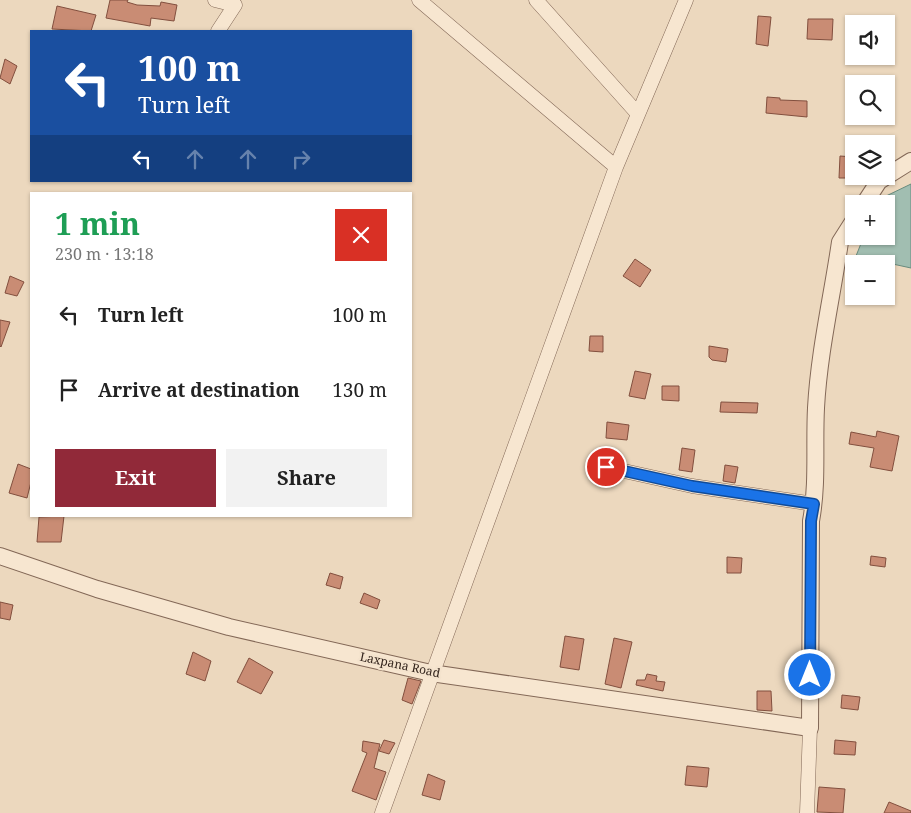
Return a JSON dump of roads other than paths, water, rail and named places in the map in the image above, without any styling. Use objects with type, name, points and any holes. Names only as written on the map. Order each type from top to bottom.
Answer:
[{"type":"street","points":[[215,0],[235,5],[219,30]]},
{"type":"street","points":[[419,0],[616,167]]},
{"type":"street","points":[[536,0],[638,114]]},
{"type":"street","points":[[382,813],[431,673],[616,167],[686,0]]},
{"type":"street","points":[[871,193],[911,161]]},
{"type":"street","points":[[807,813],[810,728],[811,521],[814,504],[816,408],[840,242],[845,234]]},
{"type":"street","points":[[606,467],[692,486],[814,504]]},
{"type":"street","name":"Laxpana Road","points":[[1,558],[98,589],[229,627],[431,673],[810,728]]}]
